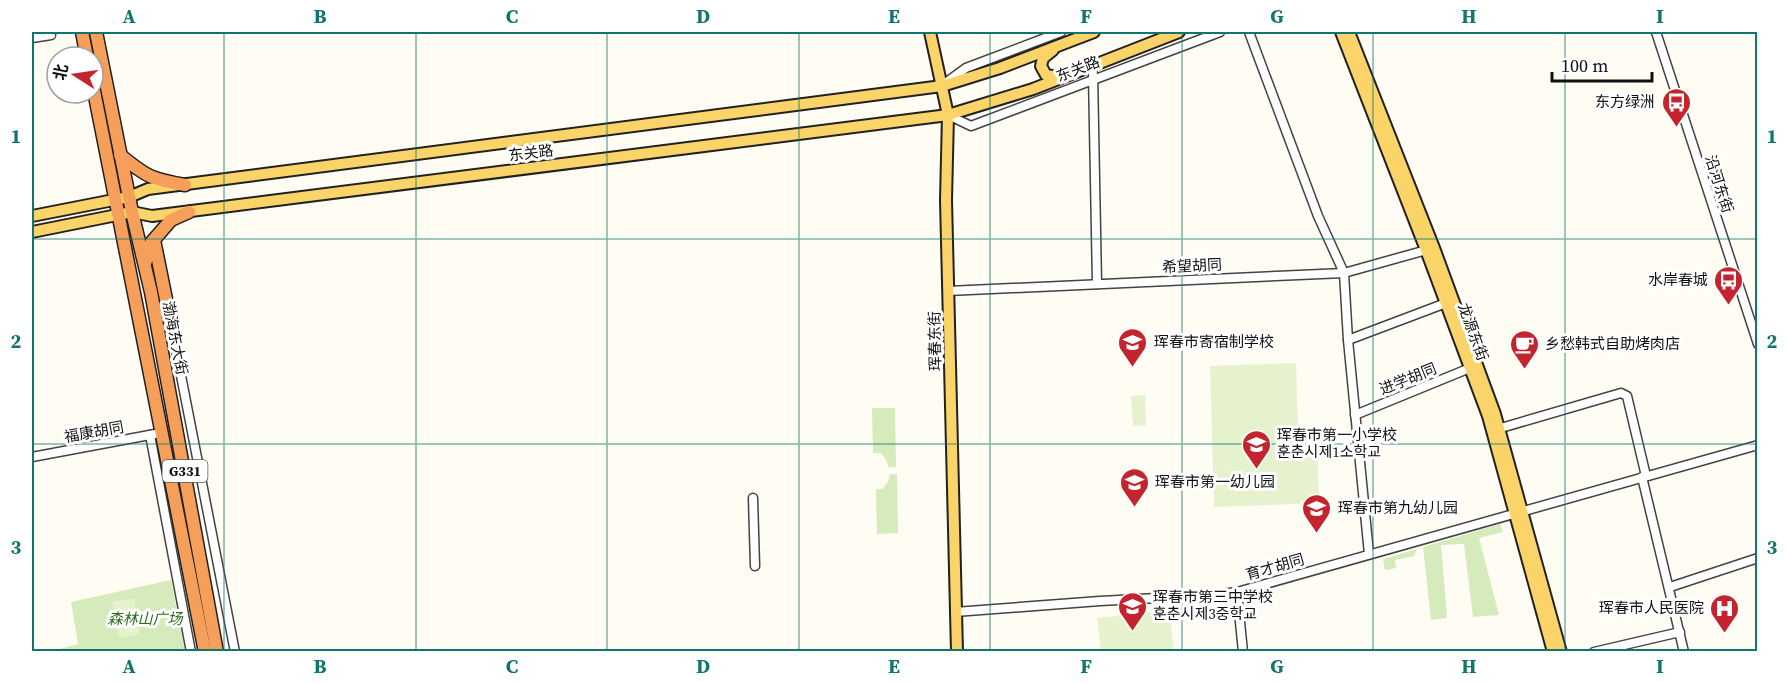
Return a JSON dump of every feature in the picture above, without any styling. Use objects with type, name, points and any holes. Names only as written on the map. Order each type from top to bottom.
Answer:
[{"type":"highway","name":"渤海东大街","points":[[96,32],[132,212],[151,292],[218,651]]},
{"type":"highway","name":"G331","points":[[97,105],[134,294],[156,434],[205,651]]},
{"type":"highway","points":[[120,155],[144,174],[156,180],[185,185]]},
{"type":"highway","points":[[146,268],[148,249],[154,240],[171,220],[189,212]]},
{"type":"highway","points":[[154,240],[168,309]]},
{"type":"highway","points":[[134,294],[151,292]]},
{"type":"main road","name":"珲春东街","points":[[930,32],[948,115],[946,200],[957,651]]},
{"type":"main road","name":"东关路","points":[[32,216],[129,197],[148,189],[942,86],[1000,68],[1094,32]]},
{"type":"main road","name":"东关路","points":[[32,232],[132,212],[152,216],[189,212],[948,115],[1014,95],[1179,32]]},
{"type":"main road","name":"龙源东街","points":[[1341,32],[1430,249],[1446,303],[1495,430]]},
{"type":"main road","name":"龙源东街","points":[[1349,32],[1495,430],[1561,651]]},
{"type":"main road","points":[[1060,45],[1043,58],[1042,70],[1049,77],[1067,75]]},
{"type":"main road","name":"龙源东街","points":[[1518,512],[1553,651]]},
{"type":"street","name":"东关路","points":[[942,86],[966,68],[1061,32]]},
{"type":"street","name":"东关路","points":[[948,115],[971,126],[1220,32]]},
{"type":"street","points":[[1249,32],[1318,216],[1344,273],[1348,340],[1369,554]]},
{"type":"street","name":"沿河东街","points":[[1656,32],[1758,344]]},
{"type":"street","points":[[32,38],[51,35]]},
{"type":"street","points":[[1090,66],[1094,79],[1097,284]]},
{"type":"street","name":"希望胡同","points":[[948,291],[1344,273],[1430,249]]},
{"type":"street","points":[[1348,340],[1446,303]]},
{"type":"street","name":"渤海东大街","points":[[168,309],[235,651]]},
{"type":"street","name":"进学胡同","points":[[1356,415],[1470,368]]},
{"type":"street","points":[[1495,430],[1621,393],[1627,396],[1684,651]]},
{"type":"street","points":[[156,434],[191,651]]},
{"type":"street","name":"福康胡同","points":[[32,457],[156,434]]},
{"type":"street","name":"育才胡同","points":[[955,612],[1237,592],[1758,445]]},
{"type":"street","points":[[753,498],[755,566]]},
{"type":"street","points":[[1670,587],[1758,558]]},
{"type":"street","points":[[1237,592],[1243,651]]},
{"type":"street","points":[[1594,651],[1680,632]]},
{"type":"green space","points":[[1296,363],[1298,433],[1317,433],[1319,501],[1301,501],[1300,504],[1214,507],[1210,366]]},
{"type":"green space","points":[[1145,395],[1146,425],[1133,426],[1131,396]]},
{"type":"green space","points":[[872,408],[895,408],[896,467],[889,467],[881,453],[873,453]]},
{"type":"green space","points":[[890,474],[897,474],[898,533],[877,534],[876,489],[882,489],[888,482]]},
{"type":"green space","points":[[1500,524],[1503,532],[1479,538],[1499,615],[1473,617],[1464,544],[1441,545],[1447,618],[1431,620],[1423,547]]},
{"type":"green space","points":[[1417,549],[1414,556],[1395,560],[1396,568],[1385,570],[1383,559]]},
{"type":"green space","name":"森林山广场","points":[[171,580],[185,651],[49,652],[78,644],[71,602]]},
{"type":"green space","points":[[134,598],[140,634],[119,638],[112,602]]},
{"type":"green space","points":[[1169,610],[1174,651],[1101,651],[1097,618]]},
{"type":"place","name":"东方绿洲","points":[[1676,128]]},
{"type":"place","name":"水岸春城","points":[[1729,306]]},
{"type":"place","name":"珲春市寄宿制学校","points":[[1133,368]]},
{"type":"place","name":"乡愁韩式自助烤肉店","points":[[1524,370]]},
{"type":"place","name":"珲春市第一小学校 훈춘시제1소학교","points":[[1256,470]]},
{"type":"place","name":"珲春市第一幼儿园","points":[[1134,508]]},
{"type":"place","name":"珲春市第九幼儿园","points":[[1317,534]]},
{"type":"place","name":"珲春市第三中学校 훈춘시제3중학교","points":[[1132,632]]},
{"type":"place","name":"珲春市人民医院","points":[[1725,634]]}]
